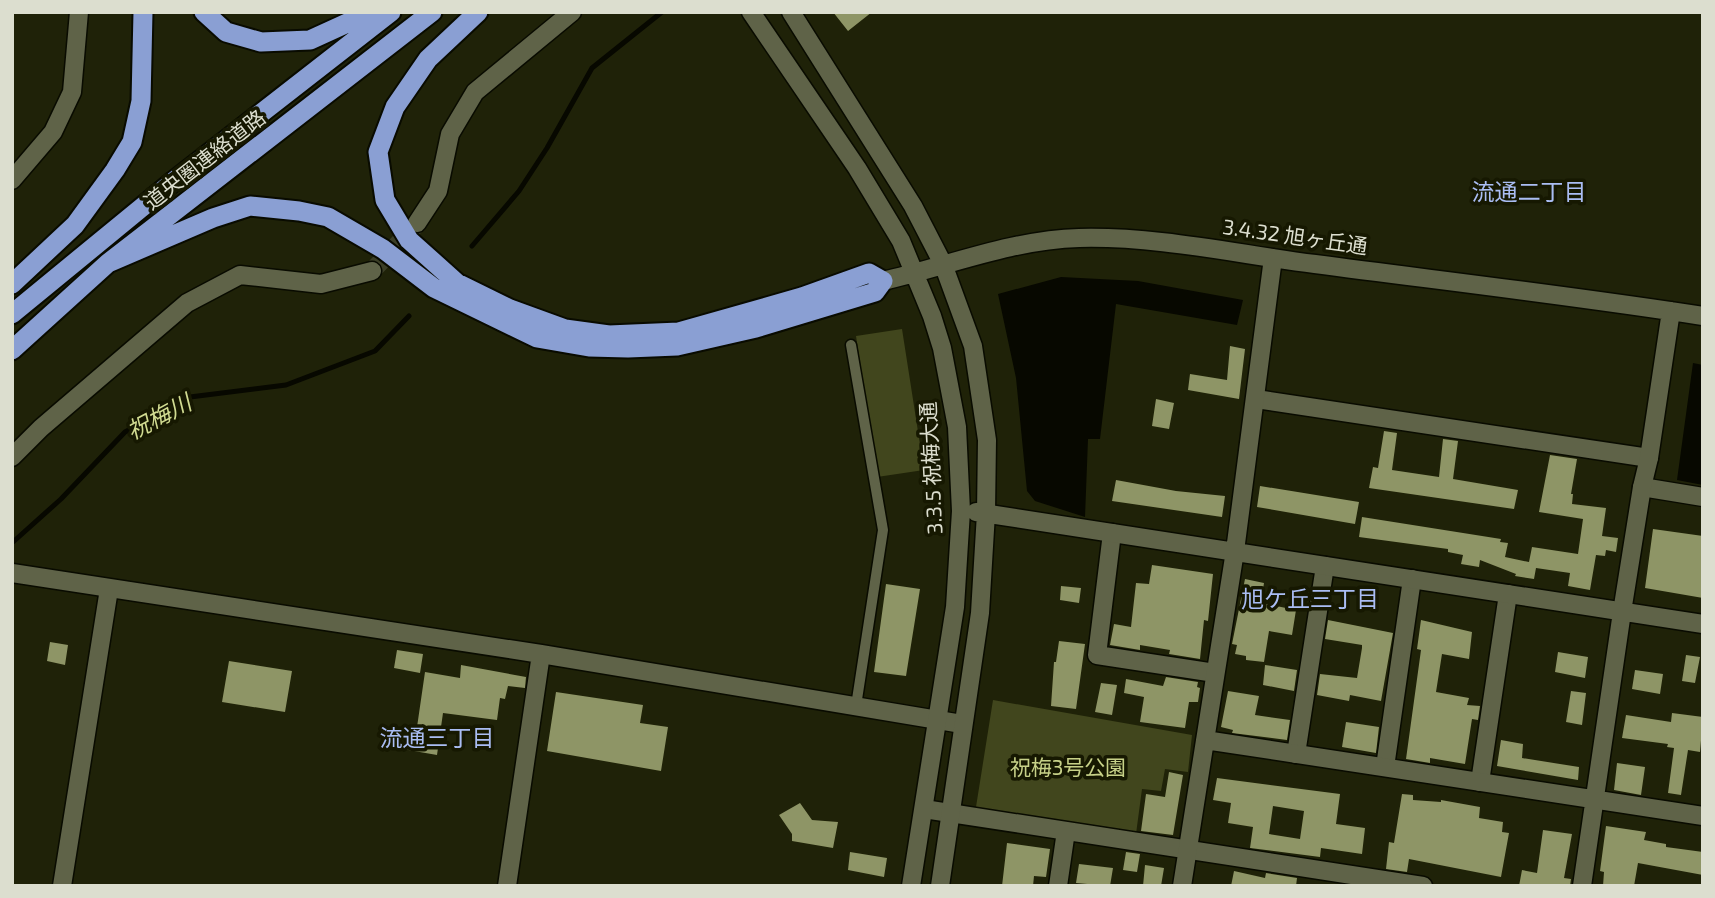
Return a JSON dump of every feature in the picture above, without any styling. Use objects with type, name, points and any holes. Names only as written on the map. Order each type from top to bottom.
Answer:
[{"type":"highway","points":[[12,284],[75,225],[132,142],[141,101],[144,12]]},
{"type":"highway","points":[[204,12],[226,32],[261,42],[310,40],[366,12]]},
{"type":"highway","name":"道央圏連絡道路","points":[[12,314],[174,181],[391,12]]},
{"type":"highway","name":"道央圏連絡道路","points":[[12,350],[108,263],[432,12]]},
{"type":"highway","points":[[108,263],[213,218],[250,206],[299,211],[328,217],[383,249],[434,288],[537,338],[589,347],[628,348],[677,346],[756,328],[875,292],[883,281],[869,273],[802,297],[679,332],[609,335],[565,329],[510,310],[457,283],[409,240],[385,200],[378,152],[394,107],[428,59],[478,12]]},
{"type":"street","points":[[12,180],[53,132],[72,92],[79,12]]},
{"type":"street","points":[[417,223],[438,191],[450,134],[475,92],[572,12]]},
{"type":"street","name":"3.3.5 祝梅大通","points":[[751,12],[857,168],[901,241],[942,348],[957,427],[961,511],[955,607],[911,886]]},
{"type":"street","points":[[791,12],[913,206],[943,264],[973,346],[987,440],[980,613],[940,886]]},
{"type":"street","name":"3.4.32 旭ヶ丘通","points":[[883,281],[964,258],[1028,245],[1077,238],[1163,240],[1273,258],[1703,316]]},
{"type":"street","points":[[1182,886],[1235,551],[1273,258]]},
{"type":"street","points":[[12,457],[41,428],[187,303],[240,275],[321,284],[372,271]]},
{"type":"street","points":[[1582,886],[1622,612],[1671,311]]},
{"type":"street","points":[[1256,399],[1649,458]]},
{"type":"street","points":[[1642,487],[1703,497]]},
{"type":"street","points":[[961,511],[1703,624]]},
{"type":"street","points":[[1112,533],[1097,655],[1215,673]]},
{"type":"street","points":[[1296,754],[1325,566]]},
{"type":"street","points":[[12,573],[541,654],[962,724]]},
{"type":"street","points":[[1385,767],[1412,579]]},
{"type":"street","points":[[62,886],[109,589]]},
{"type":"street","points":[[1480,782],[1508,594]]},
{"type":"street","points":[[507,886],[541,654]]},
{"type":"street","points":[[1205,740],[1703,816]]},
{"type":"street","points":[[924,809],[1423,886]]},
{"type":"street","points":[[1058,886],[1066,831]]},
{"type":"lane","points":[[851,345],[883,530],[856,706]]},
{"type":"green space","points":[[902,329],[924,470],[877,477],[856,336]]},
{"type":"green space","name":"祝梅3号公園","points":[[993,700],[1192,735],[1188,772],[1165,769],[1161,791],[1142,789],[1136,834],[976,807]]},
{"type":"shaded area","points":[[1061,277],[1138,281],[1243,300],[1237,325],[1116,304],[1100,439],[1088,439],[1085,517],[1035,501],[1027,491],[1016,378],[998,294]]},
{"type":"shaded area","points":[[1693,363],[1703,365],[1703,485],[1677,480]]},
{"type":"building","points":[[833,12],[872,12],[848,31]]},
{"type":"building","points":[[1230,346],[1245,349],[1239,399],[1188,390],[1190,374],[1227,380]]},
{"type":"building","points":[[1156,399],[1174,403],[1169,429],[1152,426]]},
{"type":"building","points":[[1384,431],[1397,433],[1392,470],[1439,477],[1443,439],[1458,441],[1453,479],[1518,490],[1514,509],[1369,488],[1373,467],[1378,468]]},
{"type":"building","points":[[1550,455],[1577,459],[1572,504],[1606,508],[1602,536],[1618,538],[1616,552],[1606,550],[1605,556],[1596,555],[1590,590],[1568,586],[1570,573],[1536,568],[1534,579],[1515,576],[1516,574],[1480,560],[1479,567],[1461,564],[1463,555],[1448,552],[1448,549],[1359,537],[1362,517],[1501,539],[1500,542],[1508,543],[1505,557],[1529,562],[1532,547],[1578,554],[1583,519],[1539,512]]},
{"type":"building","points":[[1116,480],[1176,491],[1225,496],[1222,517],[1112,501]]},
{"type":"building","points":[[1260,486],[1359,502],[1355,524],[1257,507]]},
{"type":"building","points":[[1653,529],[1703,536],[1703,598],[1645,588]]},
{"type":"building","points":[[1152,565],[1213,574],[1208,621],[1204,620],[1200,659],[1169,654],[1170,650],[1140,645],[1140,650],[1110,645],[1114,624],[1131,627],[1136,583],[1149,584]]},
{"type":"building","points":[[1245,579],[1264,583],[1261,603],[1296,610],[1292,635],[1269,631],[1264,662],[1246,660],[1246,656],[1235,654],[1237,645],[1232,644]]},
{"type":"building","points":[[886,584],[920,589],[906,676],[874,672]]},
{"type":"building","points":[[1061,586],[1081,588],[1079,603],[1060,600]]},
{"type":"building","points":[[1328,620],[1393,633],[1381,701],[1350,695],[1349,701],[1317,695],[1320,674],[1357,678],[1362,648],[1362,645],[1325,639]]},
{"type":"building","points":[[1421,620],[1472,632],[1469,659],[1442,654],[1436,692],[1469,698],[1467,705],[1480,706],[1478,720],[1472,719],[1465,764],[1430,758],[1430,763],[1406,759],[1421,650],[1417,649]]},
{"type":"building","points":[[1059,641],[1085,644],[1076,709],[1051,706],[1054,662]]},
{"type":"building","points":[[50,642],[68,645],[65,665],[47,661]]},
{"type":"building","points":[[397,650],[423,654],[420,673],[394,668]]},
{"type":"building","points":[[1558,652],[1588,657],[1585,678],[1555,672]]},
{"type":"building","points":[[1686,655],[1700,657],[1695,683],[1682,681]]},
{"type":"building","points":[[229,661],[292,671],[285,712],[222,702]]},
{"type":"building","points":[[461,665],[526,677],[525,688],[508,686],[505,699],[500,698],[497,720],[443,713],[437,755],[391,747],[393,730],[416,734],[425,672],[460,678]]},
{"type":"building","points":[[1265,665],[1297,670],[1294,691],[1263,685]]},
{"type":"building","points":[[1635,670],[1663,674],[1660,694],[1632,689]]},
{"type":"building","points":[[1166,677],[1198,682],[1198,702],[1189,702],[1185,728],[1140,722],[1144,697],[1124,693],[1126,679],[1163,686]]},
{"type":"building","points":[[1101,683],[1117,685],[1112,715],[1095,712]]},
{"type":"building","points":[[1228,691],[1259,696],[1255,715],[1290,720],[1287,740],[1232,733],[1233,730],[1221,727]]},
{"type":"building","points":[[1571,691],[1586,693],[1582,725],[1566,722]]},
{"type":"building","points":[[556,692],[643,705],[640,723],[668,727],[661,771],[547,751]]},
{"type":"building","points":[[1672,713],[1703,717],[1700,752],[1688,750],[1681,795],[1668,793],[1674,748],[1667,747],[1668,744],[1622,738],[1626,715],[1671,722]]},
{"type":"building","points":[[1346,722],[1379,727],[1376,753],[1342,747]]},
{"type":"building","points":[[1501,740],[1523,744],[1522,758],[1579,767],[1578,780],[1497,766]]},
{"type":"building","points":[[1617,763],[1645,767],[1641,795],[1614,790]]},
{"type":"building","points":[[1169,772],[1183,775],[1173,835],[1141,831],[1146,794],[1165,797]]},
{"type":"building","points":[[1217,778],[1340,794],[1336,824],[1365,828],[1362,854],[1321,848],[1320,857],[1250,848],[1253,827],[1228,823],[1231,803],[1213,800]],"holes":[[[1273,806],[1304,811],[1300,839],[1269,834]]]},
{"type":"building","points":[[1402,794],[1413,795],[1413,800],[1441,800],[1480,807],[1479,818],[1503,822],[1502,832],[1509,833],[1501,877],[1409,859],[1407,872],[1386,869],[1389,842],[1394,843]]},
{"type":"building","points":[[800,803],[812,820],[838,822],[833,848],[792,841],[792,834],[779,815]]},
{"type":"building","points":[[1606,826],[1646,832],[1644,840],[1666,844],[1666,847],[1703,852],[1703,875],[1638,863],[1634,886],[1603,886],[1604,872],[1600,871]]},
{"type":"building","points":[[1543,830],[1572,834],[1564,878],[1571,879],[1570,886],[1519,886],[1522,870],[1537,873]]},
{"type":"building","points":[[1007,843],[1050,849],[1046,877],[1034,876],[1033,886],[1002,886]]},
{"type":"building","points":[[850,852],[887,858],[884,877],[848,870]]},
{"type":"building","points":[[1126,852],[1140,854],[1137,872],[1123,870]]},
{"type":"building","points":[[1079,864],[1113,868],[1110,886],[1076,883]]},
{"type":"building","points":[[1145,865],[1164,868],[1161,886],[1143,886]]},
{"type":"building","points":[[1234,871],[1265,878],[1266,873],[1297,878],[1296,886],[1231,886]]},
{"type":"waterway","name":"祝梅川","points":[[472,246],[519,191],[547,148],[592,68],[662,12]]},
{"type":"waterway","name":"祝梅川","points":[[13,542],[61,499],[125,432],[190,397],[286,385],[375,351],[409,316]]},
{"type":"tunnel","points":[[372,271],[415,226]]},
{"type":"district","name":"流通二丁目","points":[[1529,192]]},
{"type":"district","name":"旭ケ丘三丁目","points":[[1310,599]]},
{"type":"district","name":"流通三丁目","points":[[437,738]]}]
